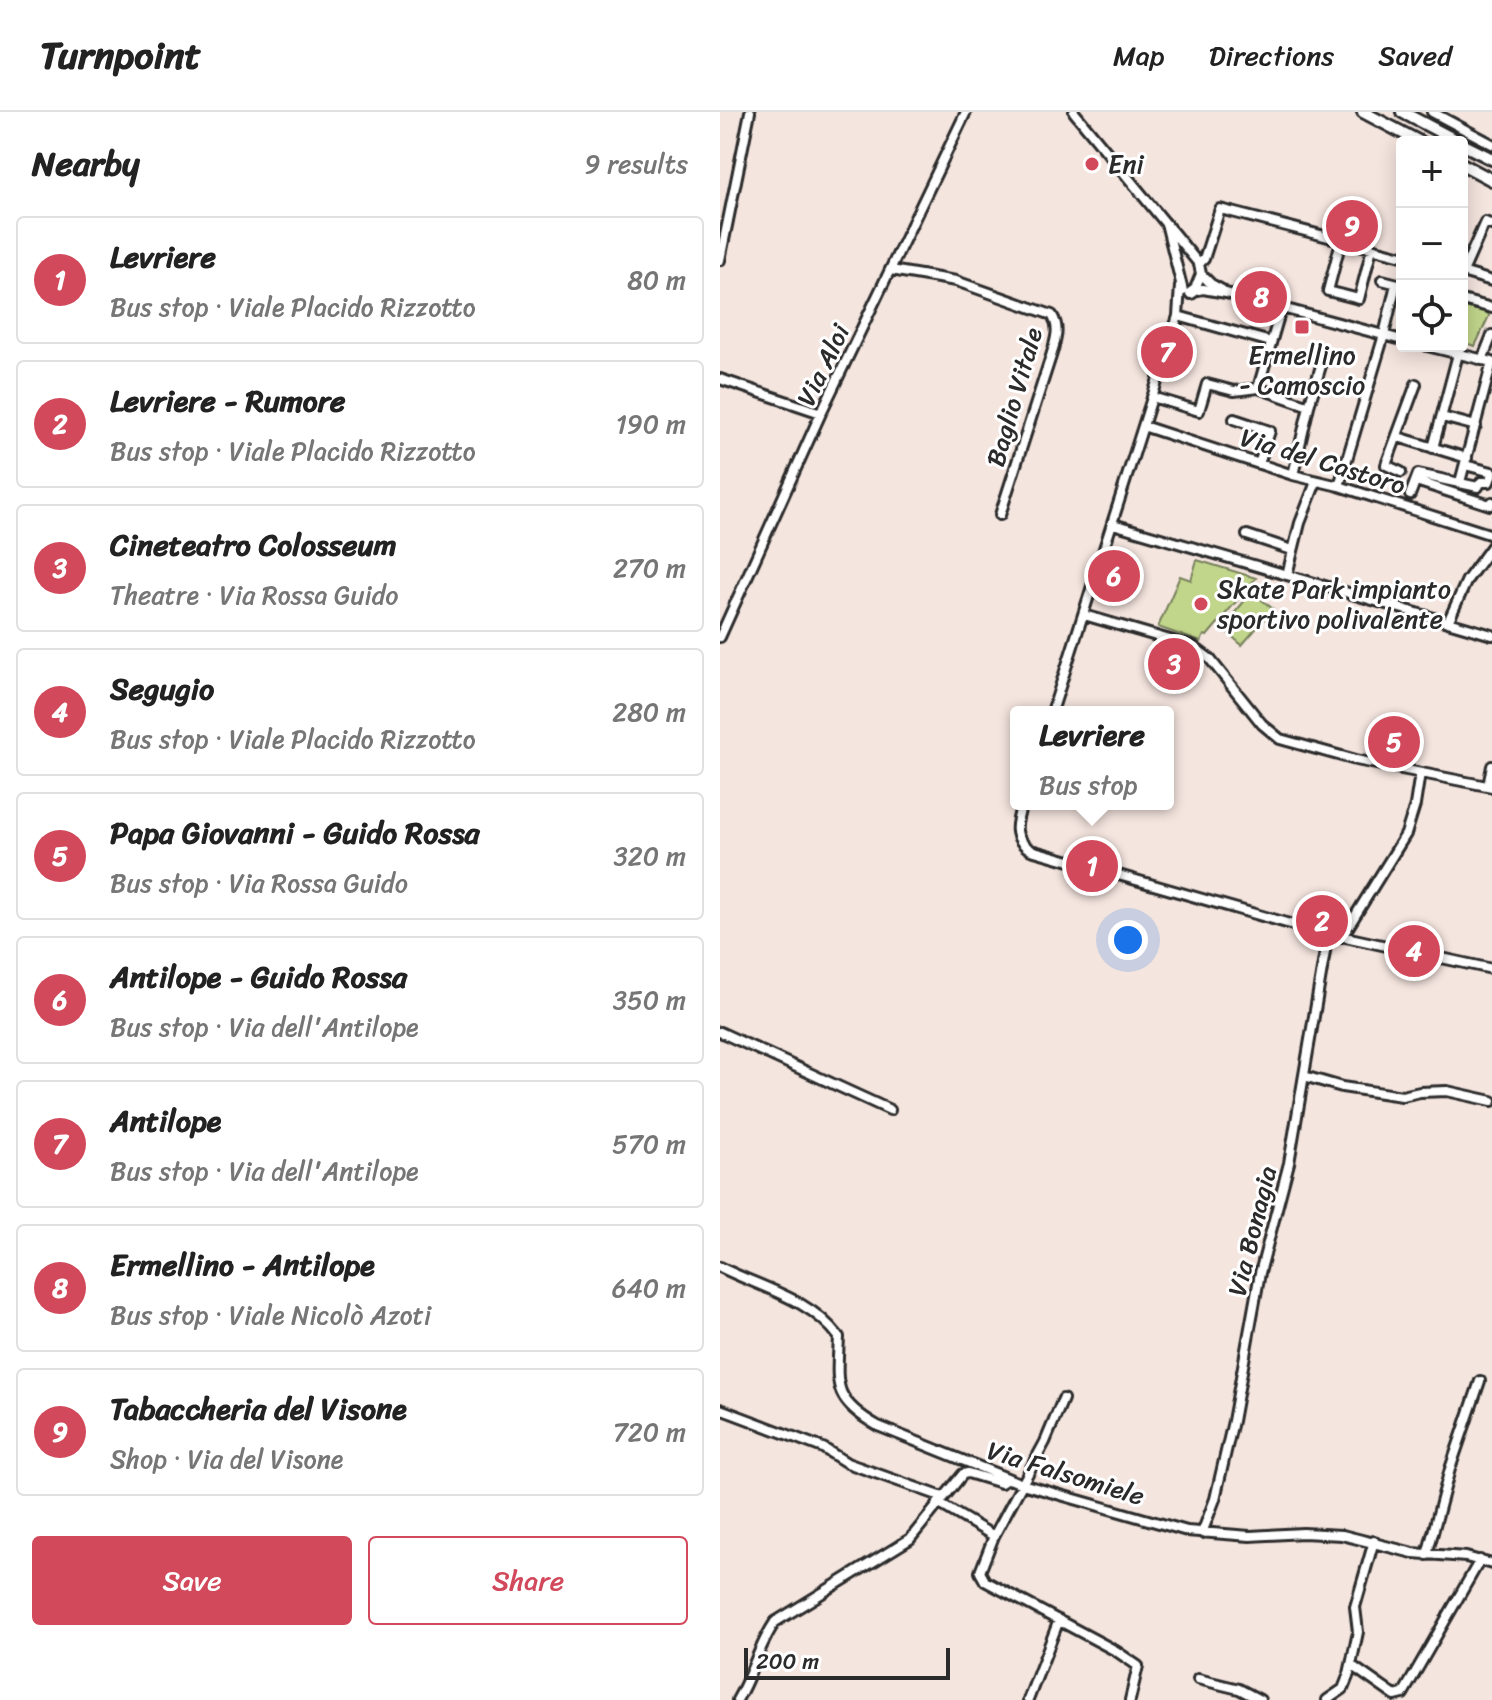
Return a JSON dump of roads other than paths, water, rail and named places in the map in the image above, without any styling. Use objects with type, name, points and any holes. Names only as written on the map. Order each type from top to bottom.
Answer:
[{"type":"main road","points":[[1363,112],[1409,136]]},
{"type":"main road","points":[[1402,112],[1447,136]]},
{"type":"main road","points":[[1468,147],[1492,159]]},
{"type":"main road","points":[[1468,167],[1492,180]]},
{"type":"street","points":[[720,260],[750,112]]},
{"type":"street","name":"Via Aloi","points":[[720,637],[821,413],[966,112]]},
{"type":"street","points":[[1074,112],[1166,223],[1211,284],[1226,293]]},
{"type":"street","points":[[1432,112],[1492,144]]},
{"type":"street","points":[[1455,124],[1457,112]]},
{"type":"street","points":[[1179,311],[1192,292],[1198,266],[1204,259],[1220,209],[1396,254]]},
{"type":"street","points":[[1054,706],[1179,311],[1180,269],[1166,223]]},
{"type":"street","points":[[1468,261],[1488,223]]},
{"type":"street","points":[[1341,241],[1328,291],[1359,299],[1372,248]]},
{"type":"street","points":[[1180,269],[1185,262],[1198,266]]},
{"type":"street","name":"Baglio Vitale","points":[[891,270],[937,276],[985,289],[1052,315],[1057,322],[1052,353],[1000,515]]},
{"type":"street","points":[[1468,274],[1492,281]]},
{"type":"street","points":[[1382,280],[1396,283]]},
{"type":"street","points":[[1180,286],[1185,292],[1226,293],[1396,338]]},
{"type":"street","points":[[1339,486],[1396,294]]},
{"type":"street","points":[[1468,302],[1492,308]]},
{"type":"street","points":[[1258,388],[1281,309]]},
{"type":"street","points":[[1179,311],[1271,342]]},
{"type":"street","points":[[1460,482],[1485,401],[1492,335]]},
{"type":"street","points":[[1450,352],[1489,361]]},
{"type":"street","points":[[1433,448],[1458,354]]},
{"type":"street","points":[[1293,475],[1323,359]]},
{"type":"street","points":[[720,379],[821,413]]},
{"type":"street","points":[[1152,397],[1199,411],[1207,384],[1234,391],[1258,388],[1309,406]]},
{"type":"street","points":[[1401,472],[1386,465],[1416,384]]},
{"type":"street","points":[[1485,401],[1492,408]]},
{"type":"street","points":[[1442,417],[1476,426]]},
{"type":"street","points":[[1234,419],[1270,431],[1259,464]]},
{"type":"street","name":"Via del Castoro","points":[[1143,426],[1492,535]]},
{"type":"street","points":[[1398,437],[1466,462],[1491,478]]},
{"type":"street","points":[[1410,495],[1418,474],[1478,487]]},
{"type":"street","points":[[1473,499],[1481,482],[1491,478]]},
{"type":"street","points":[[1416,481],[1490,505],[1492,502]]},
{"type":"street","points":[[1287,575],[1292,550],[1316,482]]},
{"type":"street","points":[[1113,524],[1492,635]]},
{"type":"street","points":[[1247,535],[1292,550]]},
{"type":"street","points":[[1448,622],[1467,580],[1492,546]]},
{"type":"street","points":[[1084,615],[1194,647],[1210,659],[1262,724],[1280,739],[1356,760],[1490,786],[1492,766]]},
{"type":"street","points":[[1342,937],[1406,834],[1420,773]]},
{"type":"street","points":[[1020,810],[1015,829],[1018,837],[1031,850],[1328,934],[1492,969]]},
{"type":"street","name":"Via Bonagia","points":[[1202,1533],[1215,1499],[1227,1449],[1260,1273],[1289,1163],[1328,934]]},
{"type":"street","points":[[720,1032],[890,1110]]},
{"type":"street","points":[[1304,1076],[1380,1094],[1402,1096],[1447,1091],[1492,1101]]},
{"type":"street","name":"Via Falsomiele","points":[[720,1267],[805,1305],[835,1331],[839,1337],[838,1388],[861,1415],[878,1426],[1007,1479],[1187,1531],[1280,1536],[1326,1533],[1427,1555],[1452,1555],[1492,1564]]},
{"type":"street","points":[[1427,1555],[1450,1469],[1480,1381]]},
{"type":"street","points":[[1063,1399],[1045,1442],[994,1536],[980,1568],[981,1576],[1138,1666],[1130,1700]]},
{"type":"street","points":[[720,1409],[823,1448],[847,1463],[941,1500],[994,1536]]},
{"type":"street","points":[[737,1700],[747,1684],[761,1643],[775,1622],[910,1539],[963,1474],[1001,1483],[1007,1479]]},
{"type":"street","points":[[1327,1700],[1343,1689],[1351,1665],[1358,1632],[1355,1607],[1374,1541]]},
{"type":"street","points":[[1351,1665],[1397,1698],[1403,1694],[1480,1560]]},
{"type":"street","points":[[1028,1700],[1059,1620]]},
{"type":"street","points":[[1198,1679],[1239,1689],[1260,1700]]},
{"type":"place","name":"Eni","points":[[1092,164]]},
{"type":"place","name":"Tabaccheria del Visone","points":[[1352,226]]},
{"type":"place","name":"Ermellino - Antilope","points":[[1261,297]]},
{"type":"place","name":"Ermellino - Camoscio","points":[[1302,327]]},
{"type":"place","name":"Antilope","points":[[1167,352]]},
{"type":"place","name":"Antilope - Guido Rossa","points":[[1114,576]]},
{"type":"place","name":"Skate Park impianto sportivo polivalente","points":[[1201,604]]},
{"type":"place","name":"Cineteatro Colosseum","points":[[1174,664]]},
{"type":"place","name":"Papa Giovanni - Guido Rossa","points":[[1394,742]]},
{"type":"place","name":"Levriere","points":[[1092,866]]},
{"type":"place","name":"Levriere - Rumore","points":[[1322,921]]},
{"type":"place","name":"Segugio","points":[[1414,951]]}]
